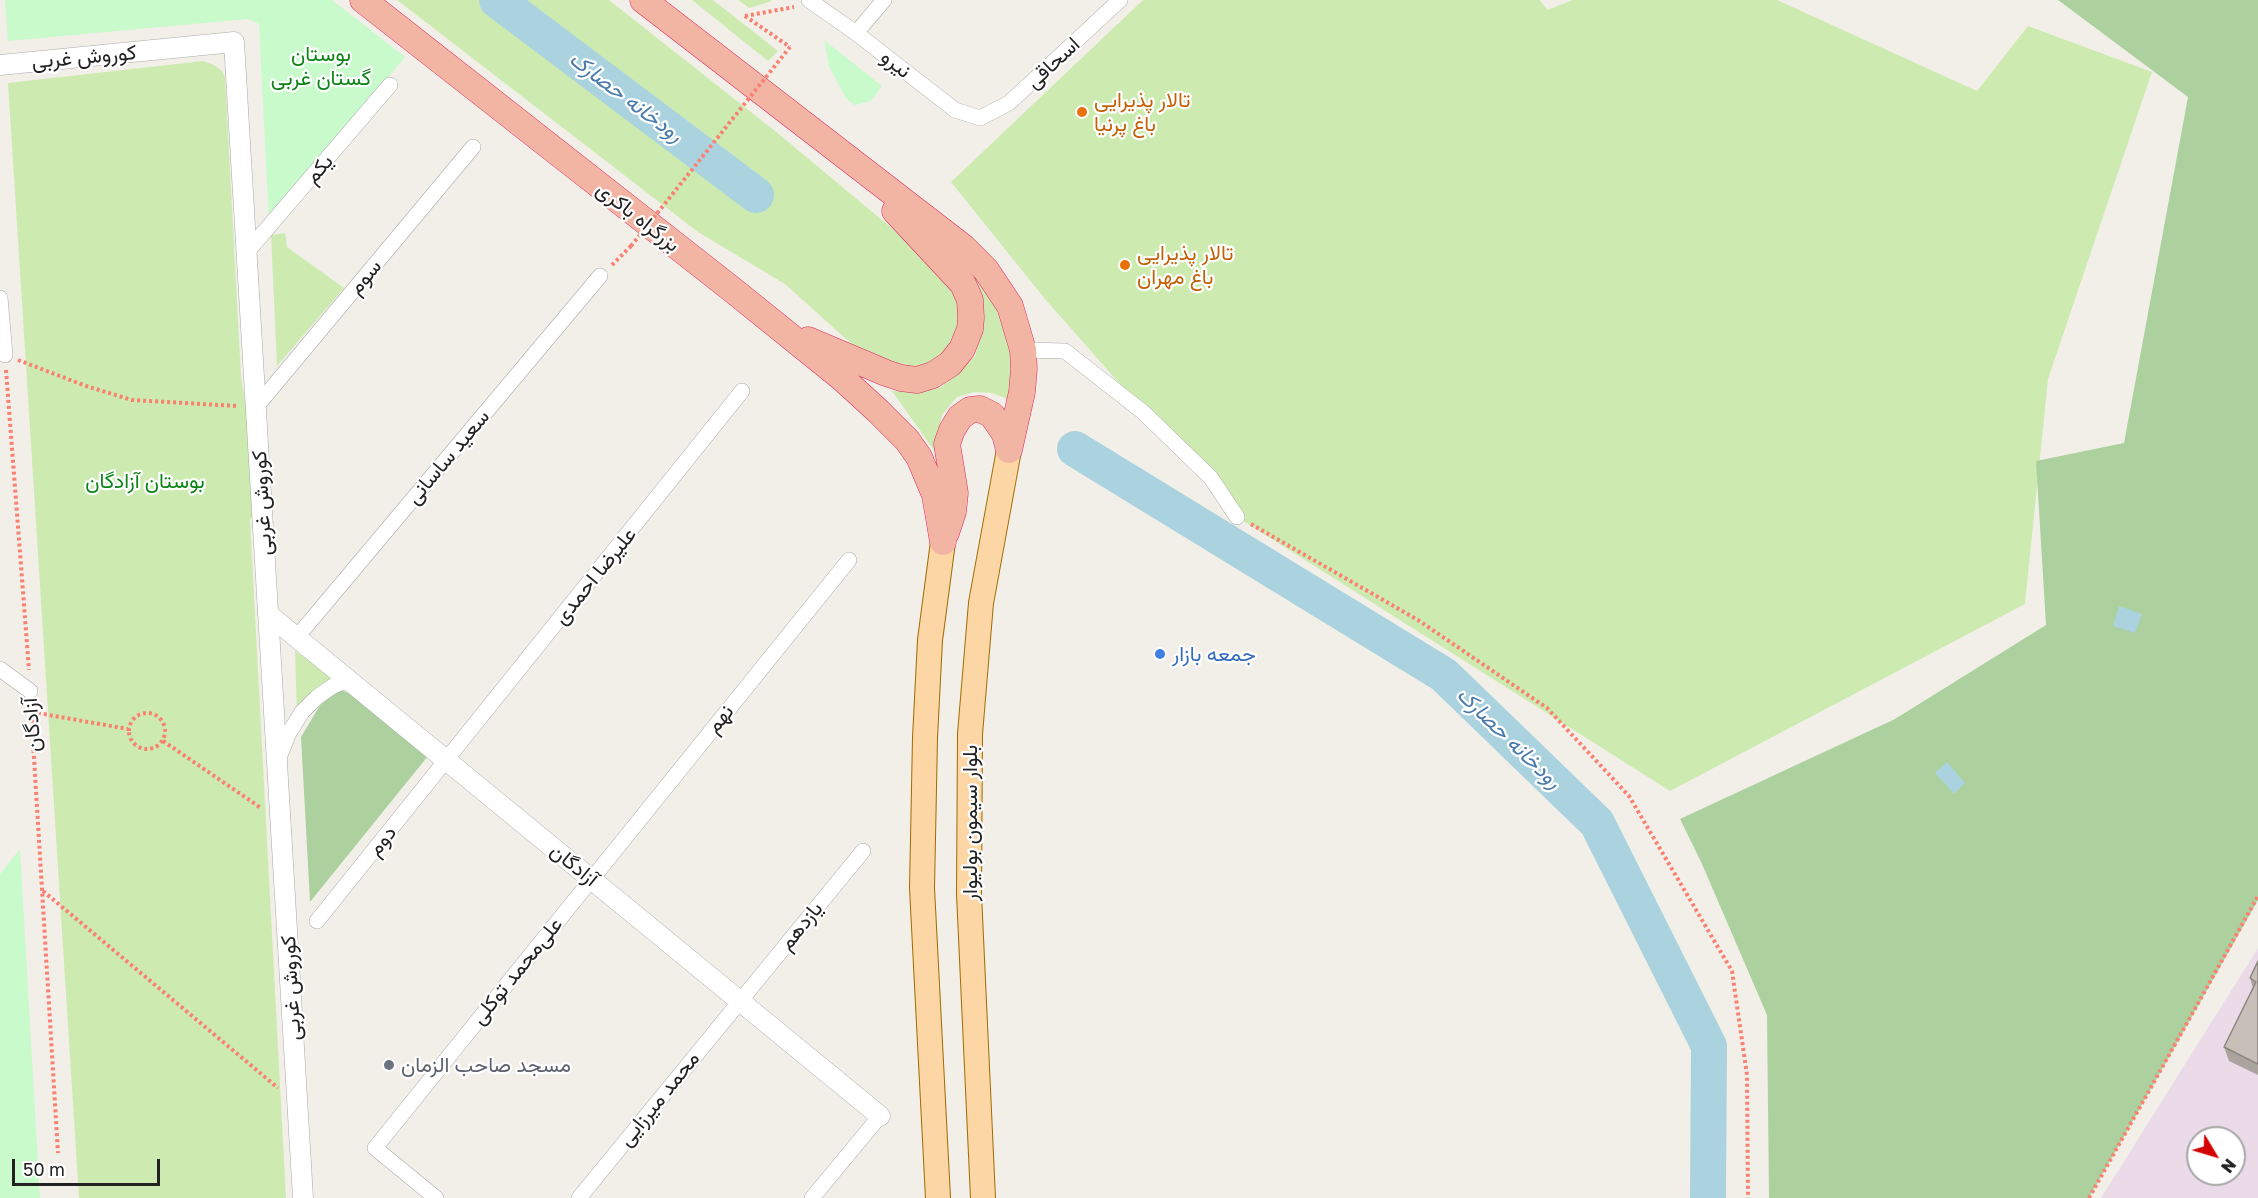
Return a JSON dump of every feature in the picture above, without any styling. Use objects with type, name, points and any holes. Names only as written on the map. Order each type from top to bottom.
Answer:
[{"type":"highway","name":"بزرگراه باکری","points":[[363,0],[843,379],[907,440],[919,457],[932,486],[943,542]]},
{"type":"highway","points":[[643,0],[963,247],[986,270],[1010,306],[1023,350],[1022,392],[1009,450]]},
{"type":"highway","points":[[781,329],[886,373],[917,380],[933,375],[950,364],[962,349],[970,330],[970,300],[963,284],[932,249],[827,142]]},
{"type":"highway","points":[[943,542],[953,512],[955,493],[947,444],[960,417],[970,410],[980,409],[992,415],[1005,434],[1009,450]]},
{"type":"main road","name":"بلوار سیمون بولیوار","points":[[983,1198],[969,905],[970,734],[981,603],[1009,450]]},
{"type":"main road","points":[[938,1198],[922,888],[925,738],[930,640],[943,542]]},
{"type":"street","points":[[856,33],[884,0]]},
{"type":"street","name":"اسحاقی","points":[[980,118],[1009,103],[1120,0]]},
{"type":"street","name":"نیرو","points":[[812,1],[955,110],[980,118]]},
{"type":"street","name":"کوروش غربی","points":[[0,65],[234,42],[303,1198]]},
{"type":"street","name":"یکم","points":[[247,252],[390,85]]},
{"type":"street","name":"سوم","points":[[256,407],[473,147]]},
{"type":"street","name":"سعید ساسانی","points":[[297,637],[600,276]]},
{"type":"street","points":[[0,298],[5,355]]},
{"type":"street","points":[[1023,350],[1065,351],[1143,412],[1211,478],[1237,516]]},
{"type":"street","name":"علیرضا احمدی","points":[[447,760],[742,391]]},
{"type":"street","name":"نهم","points":[[591,879],[849,560]]},
{"type":"street","name":"آزادگان","points":[[268,614],[880,1116]]},
{"type":"street","points":[[0,669],[30,691]]},
{"type":"street","points":[[277,763],[289,733],[302,712],[317,697],[333,686],[348,680]]},
{"type":"street","name":"دوم","points":[[317,921],[447,760]]},
{"type":"street","name":"یازدهم","points":[[740,1001],[863,851]]},
{"type":"street","name":"علی‌محمد توکلی","points":[[436,1198],[375,1148],[591,879]]},
{"type":"street","name":"محمد میرزایی","points":[[579,1198],[740,1001]]},
{"type":"street","points":[[812,1198],[880,1116]]},
{"type":"path","points":[[629,248],[790,47],[745,16],[812,1]]},
{"type":"path","points":[[5,355],[86,386],[132,400],[256,407]]},
{"type":"path","name":"آزادگان","points":[[5,355],[32,712],[58,1153]]},
{"type":"path","points":[[1237,516],[1418,620],[1547,708],[1629,796],[1732,971],[1747,1075],[1748,1198]]},
{"type":"path","points":[[32,712],[129,729]]},
{"type":"path","points":[[150,713],[156,715],[164,724],[165,736],[153,748],[141,748],[131,741],[129,729],[134,718],[150,713]]},
{"type":"path","points":[[162,741],[281,821]]},
{"type":"path","points":[[42,890],[297,1104]]},
{"type":"path","points":[[2089,1198],[2258,896]]},
{"type":"shaded area","points":[[2258,948],[2258,1198],[2101,1198]]},
{"type":"green space","name":"بوستان گستان غربی","points":[[5,0],[332,0],[405,57],[269,224],[259,24],[248,19],[8,41]]},
{"type":"green space","points":[[397,0],[609,0],[775,131],[930,260],[966,311],[958,344],[914,374],[865,356],[785,284],[698,232]]},
{"type":"green space","points":[[692,0],[713,0],[778,51],[768,61]]},
{"type":"green space","points":[[738,0],[770,0],[772,1],[749,8]]},
{"type":"green space","points":[[1143,0],[1540,0],[1547,10],[1573,0],[1777,0],[1977,91],[2028,26],[2152,72],[2048,379],[2025,604],[1670,791],[1237,517],[1045,299],[951,182]]},
{"type":"green space","points":[[2058,0],[2258,0],[2258,900],[2089,1198],[1769,1198],[1767,1015],[1702,864],[1680,819],[1895,719],[2046,625],[2036,461],[2124,443],[2188,97]]},
{"type":"green space","points":[[824,40],[882,86],[871,101],[854,105],[845,97],[829,66]]},
{"type":"green space","name":"بوستان آزادگان","points":[[203,61],[214,65],[222,71],[225,77],[241,377],[262,501],[250,520],[286,1198],[79,1198],[8,83]]},
{"type":"green space","points":[[285,233],[287,247],[344,288],[277,366],[271,235]]},
{"type":"green space","points":[[974,276],[987,290],[1001,315],[1013,360],[1010,405],[1005,398],[992,393],[974,392],[957,397],[942,415],[937,435],[938,456],[892,391],[914,392],[940,388],[975,356],[984,320]]},
{"type":"green space","points":[[295,651],[335,679],[297,715]]},
{"type":"green space","points":[[337,689],[355,695],[428,756],[310,902],[301,737],[319,707]]},
{"type":"green space","points":[[20,849],[40,1198],[0,1198],[0,874]]},
{"type":"water","points":[[2119,606],[2142,614],[2135,633],[2113,626]]},
{"type":"water","points":[[1947,762],[1965,783],[1954,794],[1935,773]]},
{"type":"building","points":[[2258,961],[2258,1064],[2224,1047],[2256,982],[2250,978]]},
{"type":"waterway","name":"رودخانه حصارک","points":[[497,0],[756,195]]},
{"type":"waterway","name":"رودخانه حصارک","points":[[1075,449],[1444,675],[1597,823],[1709,1046],[1708,1198]]},
{"type":"place","name":"تالار پذیرایی باغ پرنیا","points":[[1082,112]]},
{"type":"place","name":"تالار پذیرایی باغ مهران","points":[[1125,265]]},
{"type":"place","name":"جمعه بازار","points":[[1160,654]]},
{"type":"place","name":"مسجد صاحب الزمان","points":[[389,1065]]}]
